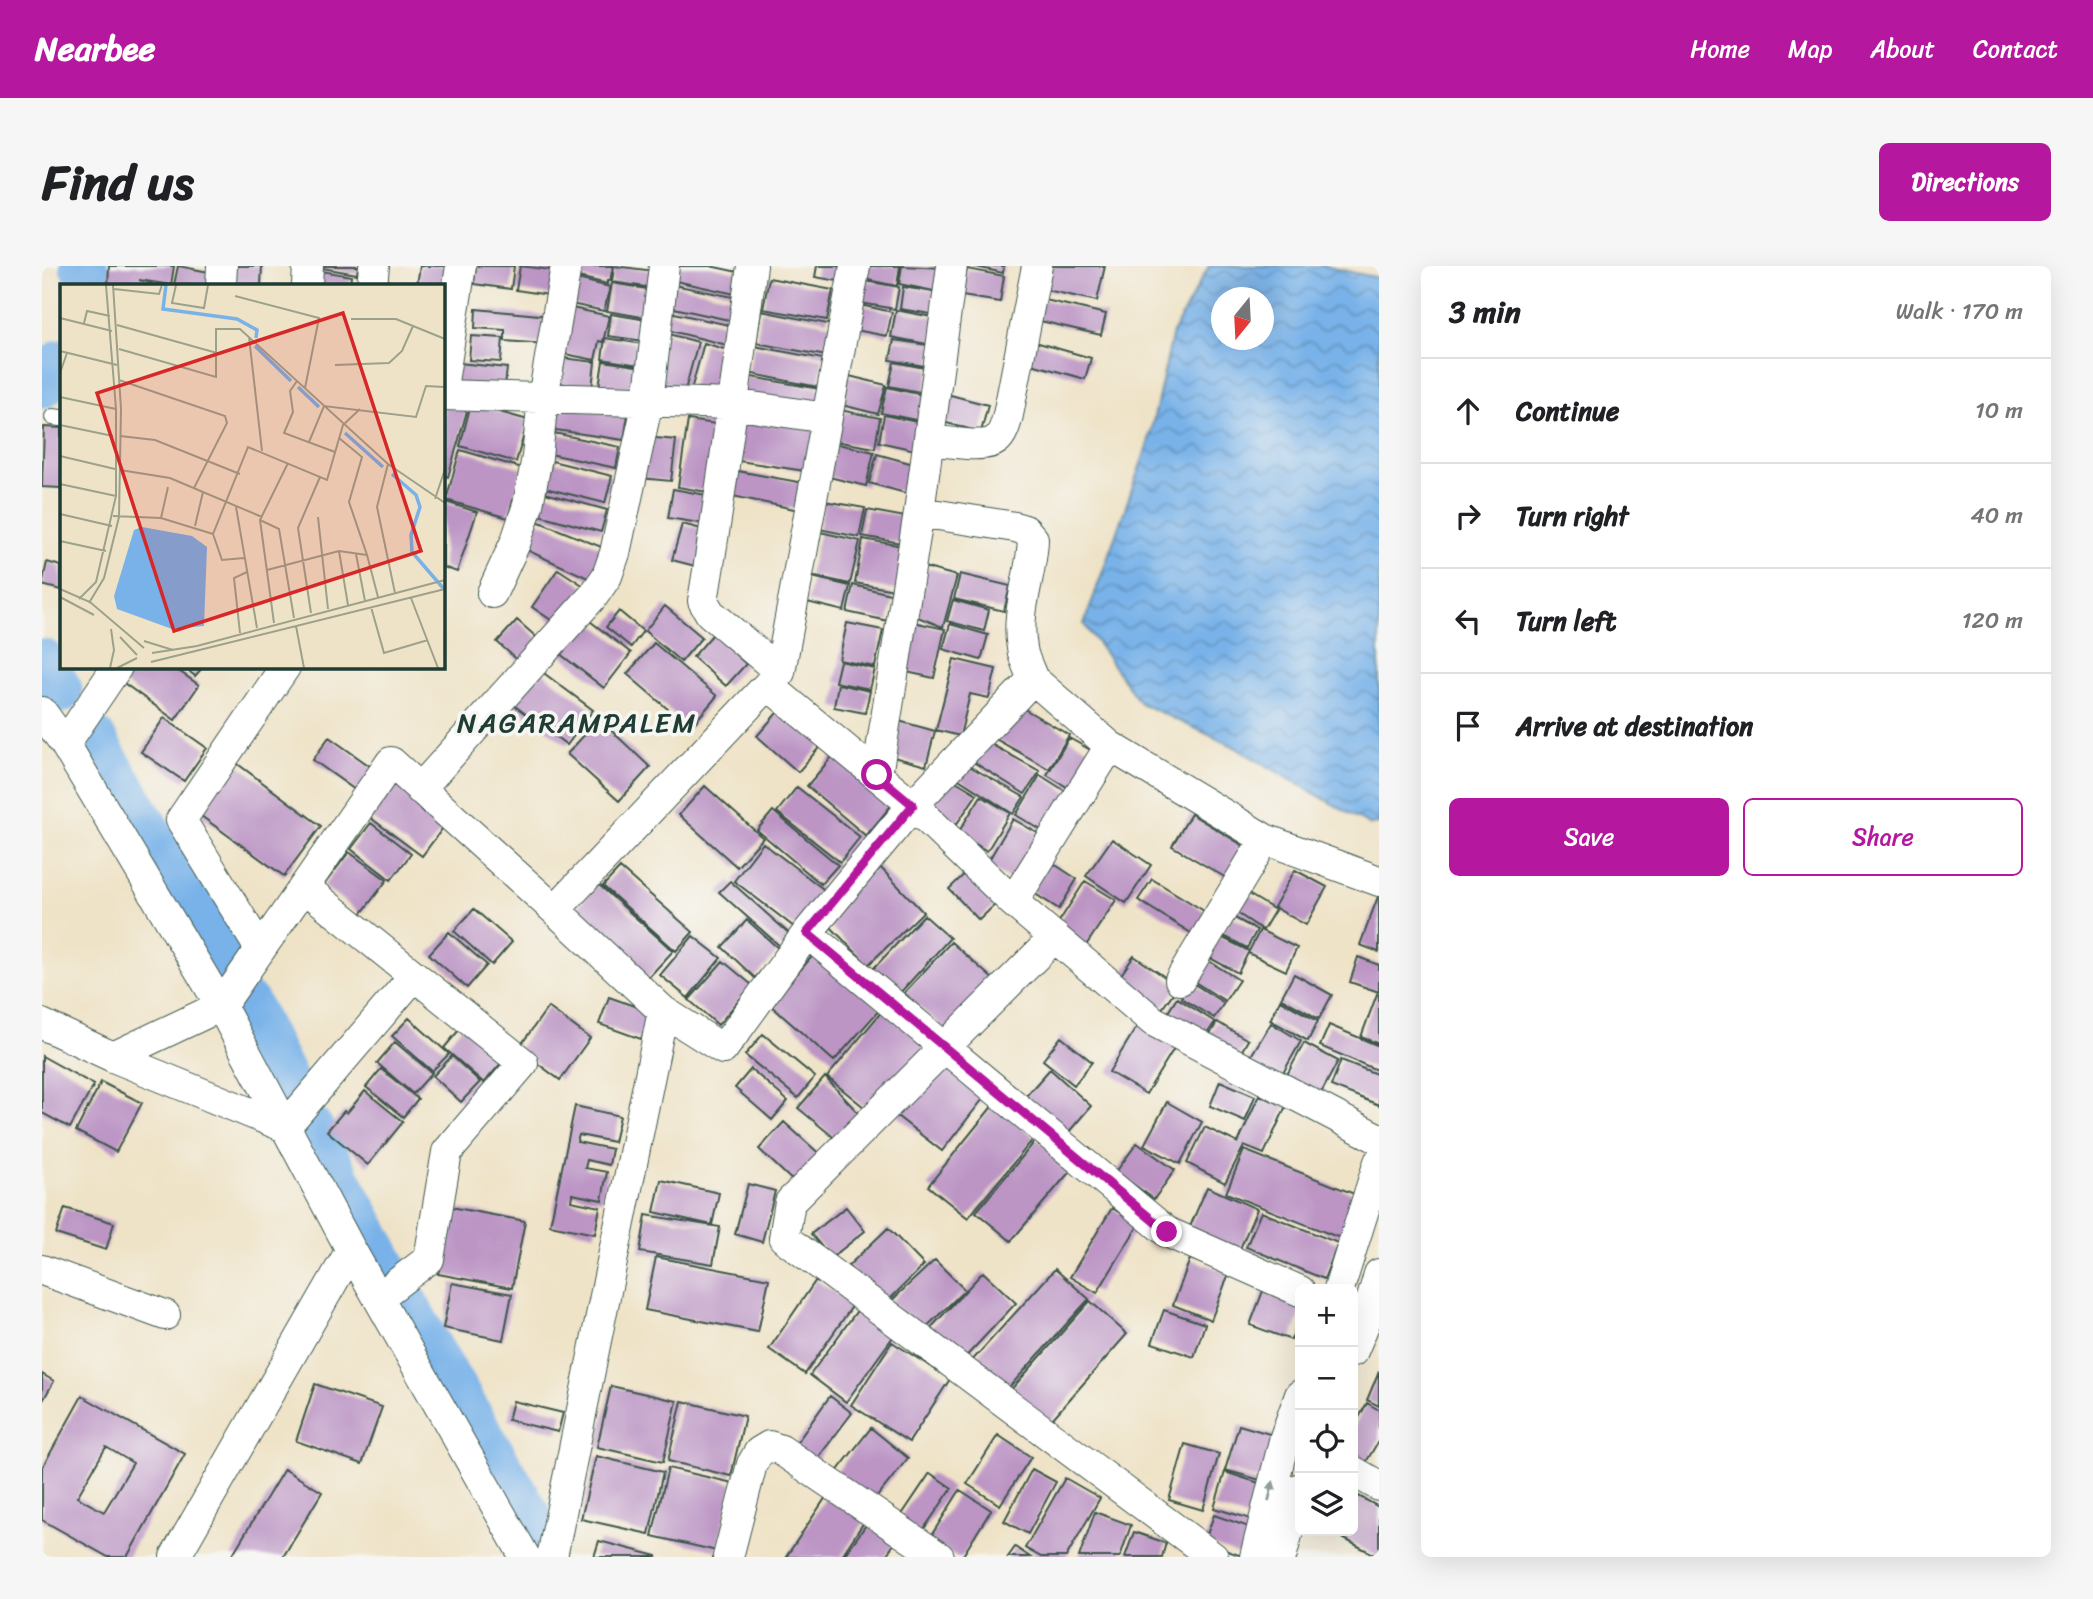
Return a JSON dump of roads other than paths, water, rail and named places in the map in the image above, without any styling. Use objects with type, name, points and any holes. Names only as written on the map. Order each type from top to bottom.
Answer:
[{"type":"street","points":[[221,284],[222,266]]},
{"type":"street","points":[[307,284],[309,266]]},
{"type":"street","points":[[372,284],[374,266]]},
{"type":"street","points":[[444,376],[461,266]]},
{"type":"street","points":[[492,593],[516,541],[528,505],[566,266]]},
{"type":"street","points":[[420,789],[594,595],[607,576],[615,553],[648,401],[664,266]]},
{"type":"street","points":[[752,266],[704,601],[710,613],[774,679],[913,805],[1013,902],[1153,1021],[1379,1139]]},
{"type":"street","points":[[555,910],[774,679],[855,266]]},
{"type":"street","points":[[877,775],[919,512],[952,266]]},
{"type":"street","points":[[929,440],[985,444],[996,440],[1003,430],[1037,266]]},
{"type":"street","points":[[444,395],[732,404],[826,418]]},
{"type":"street","points":[[919,512],[1015,527],[1025,530],[1033,539],[1021,615],[1021,648],[1033,679],[1110,746],[1265,839],[1379,881]]},
{"type":"street","points":[[65,744],[116,668]]},
{"type":"street","points":[[260,949],[181,820],[284,668]]},
{"type":"street","points":[[113,1058],[221,1006],[391,762],[663,1011],[723,1049],[807,933],[913,805],[1033,679]]},
{"type":"street","points":[[42,712],[65,744],[221,1006],[351,1250],[525,1557]]},
{"type":"street","points":[[1013,902],[1110,746]]},
{"type":"street","points":[[1180,980],[1265,839]]},
{"type":"street","points":[[304,887],[523,1063],[447,1152],[429,1259],[379,1297]]},
{"type":"street","points":[[807,933],[1167,1232],[1295,1289]]},
{"type":"street","points":[[1055,937],[790,1202],[784,1238],[1213,1557]]},
{"type":"street","points":[[285,1127],[414,976]]},
{"type":"street","points":[[552,1557],[663,1011]]},
{"type":"street","points":[[42,1024],[113,1058],[285,1127]]},
{"type":"street","points":[[1341,1284],[1379,1162]]},
{"type":"street","points":[[175,1557],[351,1250]]},
{"type":"street","points":[[42,1270],[165,1315]]},
{"type":"street","points":[[1356,1347],[1373,1323],[1379,1274]]},
{"type":"street","points":[[1255,1557],[1285,1437],[1295,1409]]},
{"type":"street","points":[[728,1557],[752,1464],[759,1452],[769,1446],[781,1450],[939,1557]]},
{"type":"street","points":[[1356,1473],[1379,1486]]},
{"type":"street","points":[[1281,1557],[1295,1506]]},
{"type":"water","points":[[1209,266],[1324,266],[1379,278],[1379,824],[1369,825],[1231,745],[1140,703],[1084,624],[1148,444],[1173,332]]},
{"type":"waterway","points":[[83,266],[87,274],[87,284]]},
{"type":"waterway","points":[[42,385],[60,364]]},
{"type":"waterway","points":[[42,662],[59,690]]},
{"type":"waterway","points":[[92,738],[226,963]]},
{"type":"waterway","points":[[247,1005],[293,1098]]},
{"type":"waterway","points":[[311,1130],[384,1266]]},
{"type":"waterway","points":[[405,1304],[528,1516],[530,1535]]},
{"type":"district","name":"NAGARAMPALEM","points":[[577,722]]}]
